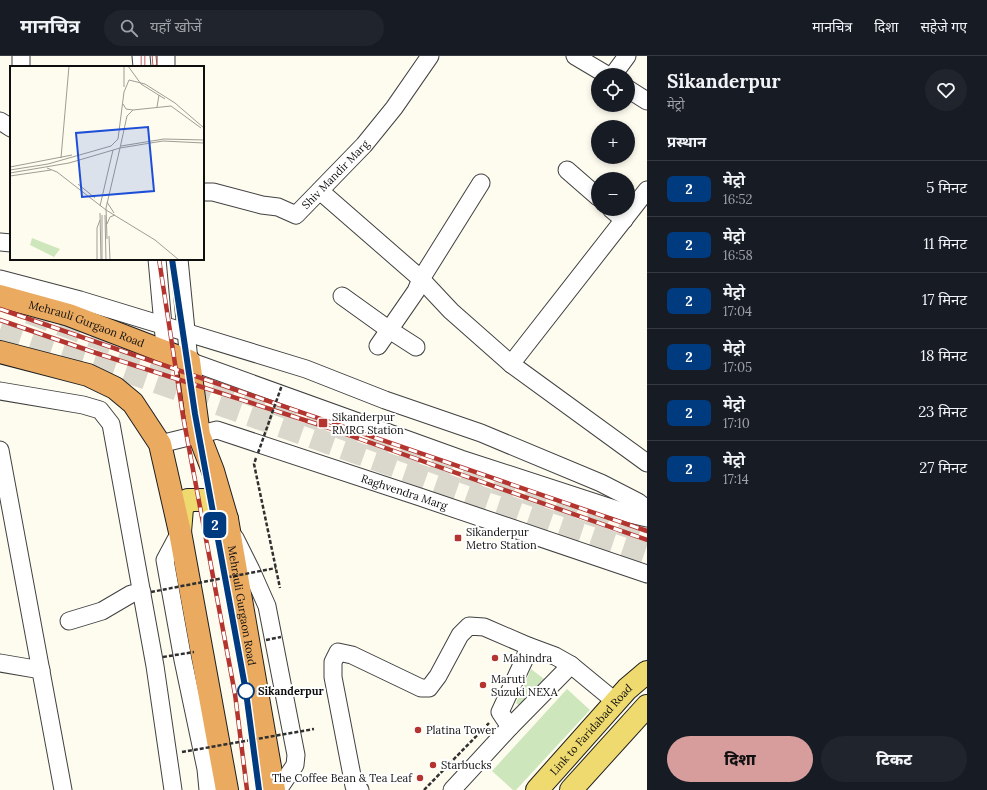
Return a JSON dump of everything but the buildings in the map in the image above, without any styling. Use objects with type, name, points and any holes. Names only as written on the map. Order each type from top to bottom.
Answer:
[{"type":"highway","name":"Mehrauli Gurgaon Road","points":[[0,296],[69,315],[189,361],[199,434],[213,471],[228,523],[274,790]]},
{"type":"highway","points":[[0,352],[88,375],[115,388],[133,403],[160,444],[180,532],[227,790]]},
{"type":"main road","points":[[180,532],[182,508],[188,500],[204,500],[228,523]]},
{"type":"main road","name":"Link to Faridabad Road","points":[[537,790],[627,689],[647,672]]},
{"type":"main road","points":[[571,790],[647,706]]},
{"type":"street","points":[[141,56],[142,66]]},
{"type":"street","name":"Shiv Mandir Marg","points":[[204,192],[213,192],[262,206],[278,207],[296,215],[364,145],[394,108],[430,56]]},
{"type":"street","points":[[618,68],[627,56]]},
{"type":"street","points":[[580,57],[596,68]]},
{"type":"street","points":[[635,93],[647,101]]},
{"type":"street","points":[[0,121],[10,127]]},
{"type":"street","points":[[567,170],[591,191]]},
{"type":"street","points":[[378,346],[416,291],[421,279],[481,183]]},
{"type":"street","points":[[511,364],[647,190]]},
{"type":"street","points":[[320,191],[421,279],[451,311],[511,364],[647,463]]},
{"type":"street","points":[[619,216],[624,220]]},
{"type":"street","points":[[0,242],[10,243]]},
{"type":"street","points":[[157,260],[165,351]]},
{"type":"street","points":[[179,260],[185,333],[189,361],[462,459],[630,514],[647,518]]},
{"type":"street","points":[[0,278],[80,300],[306,369],[385,400],[481,433],[600,483],[638,502],[647,509]]},
{"type":"street","points":[[342,296],[388,330],[416,347]]},
{"type":"street","points":[[0,392],[84,405],[100,410],[111,424],[146,592],[173,790]]},
{"type":"street","name":"Raghvendra Marg","points":[[160,444],[217,430],[647,574]]},
{"type":"street","points":[[0,450],[63,790]]},
{"type":"street","points":[[228,523],[267,606],[296,755],[295,766],[278,790]]},
{"type":"street","points":[[180,532],[165,560],[183,660],[206,769],[208,790]]},
{"type":"street","points":[[70,621],[102,611],[131,594],[146,592]]},
{"type":"street","points":[[360,790],[354,786],[333,677],[333,662],[338,652],[352,655],[421,688],[429,688],[438,676],[460,635],[469,626],[484,627],[555,656],[572,665],[616,702]]},
{"type":"street","points":[[510,727],[500,712],[525,658],[528,646]]},
{"type":"street","points":[[0,663],[40,670]]},
{"type":"street","points":[[452,790],[510,727],[572,665]]},
{"type":"path","points":[[280,588],[254,464],[282,385]]},
{"type":"path","points":[[146,592],[276,568]]},
{"type":"path","points":[[266,640],[281,637]]},
{"type":"path","points":[[162,657],[194,652]]},
{"type":"path","points":[[424,790],[500,712]]},
{"type":"path","points":[[182,752],[314,729]]},
{"type":"green space","points":[[531,669],[548,682],[521,707],[516,703]]},
{"type":"green space","points":[[567,689],[590,710],[516,790],[513,790],[492,771]]},
{"type":"tunnel","points":[[29,313],[447,467],[647,533]]},
{"type":"tunnel","points":[[0,330],[113,367],[647,554]]},
{"type":"railway","points":[[143,56],[143,66]]},
{"type":"railway","points":[[154,56],[155,66]]},
{"type":"railway","points":[[159,260],[183,416],[235,694],[247,790]]},
{"type":"railway","points":[[172,260],[195,415],[246,692],[259,790]]},
{"type":"railway","points":[[0,309],[647,531]]},
{"type":"railway","points":[[0,320],[96,353],[323,426],[647,540]]},
{"type":"metro line","name":"2","points":[[172,260],[195,414],[246,692],[259,790]]},
{"type":"place","name":"Sikanderpur RMRG Station","points":[[323,423]]},
{"type":"place","name":"Sikanderpur Metro Station","points":[[458,538]]},
{"type":"place","name":"Mahindra","points":[[495,658]]},
{"type":"place","name":"Maruti Suzuki NEXA","points":[[483,685]]},
{"type":"place","name":"Sikanderpur","points":[[246,691]]},
{"type":"place","name":"Platina Tower","points":[[418,730]]},
{"type":"place","name":"Starbucks","points":[[433,765]]},
{"type":"place","name":"The Coffee Bean & Tea Leaf","points":[[420,778]]}]
